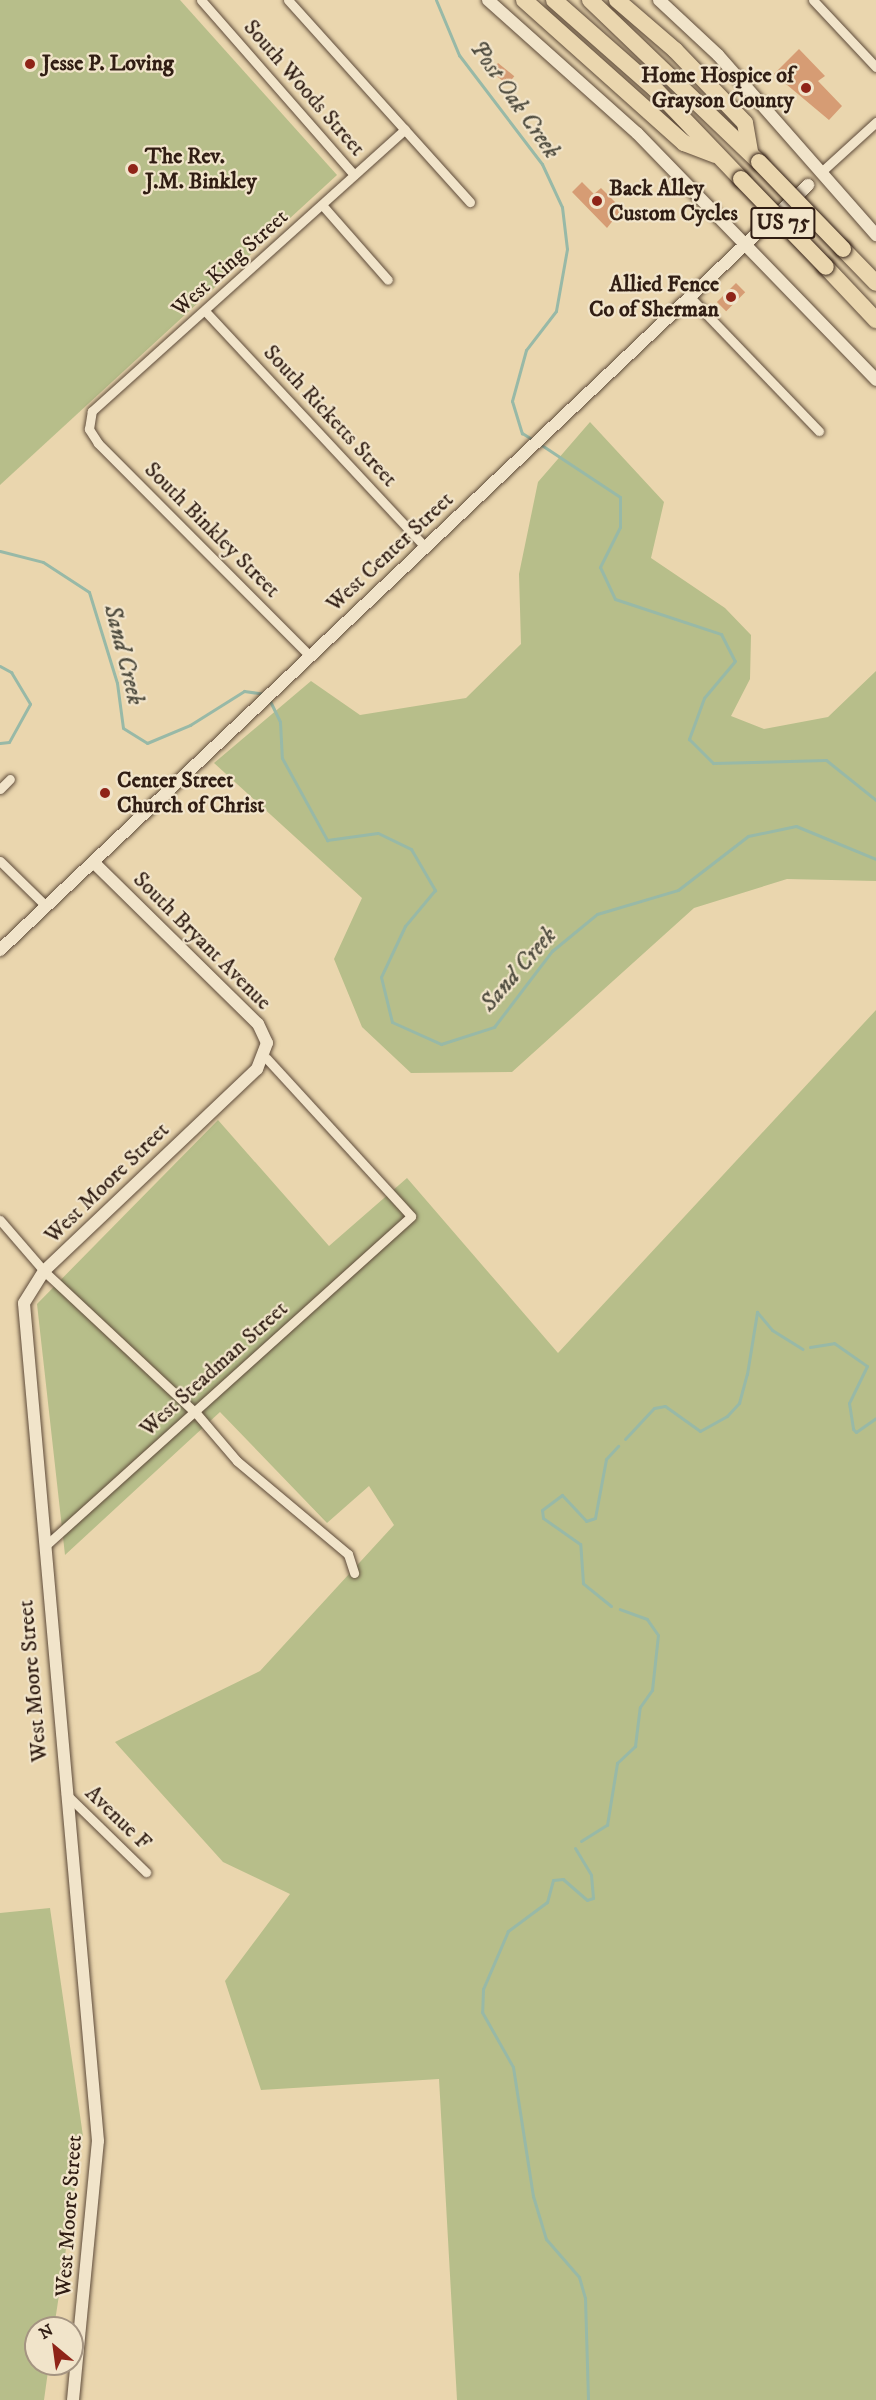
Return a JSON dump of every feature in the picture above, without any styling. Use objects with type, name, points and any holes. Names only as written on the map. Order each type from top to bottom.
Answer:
[{"type":"highway","points":[[524,0],[684,143],[719,157]]},
{"type":"highway","name":"US 75","points":[[554,0],[655,89],[876,320]]},
{"type":"highway","name":"US 75","points":[[590,0],[755,157],[876,283]]},
{"type":"highway","points":[[617,0],[675,50],[745,123],[755,157]]},
{"type":"street","name":"South Woods Street","points":[[201,0],[354,174]]},
{"type":"street","points":[[288,0],[470,202]]},
{"type":"street","points":[[488,0],[637,132],[876,380]]},
{"type":"street","points":[[659,0],[718,55],[820,174],[876,235]]},
{"type":"street","points":[[813,0],[876,67]]},
{"type":"street","points":[[820,174],[876,122]]},
{"type":"street","name":"West King Street","points":[[89,429],[92,411],[207,312],[405,129]]},
{"type":"street","name":"West Center Street","points":[[0,950],[808,185]]},
{"type":"street","points":[[323,206],[388,280]]},
{"type":"street","points":[[690,297],[819,431]]},
{"type":"street","name":"South Ricketts Street","points":[[207,312],[425,547]]},
{"type":"street","name":"South Binkley Street","points":[[89,429],[310,656]]},
{"type":"street","points":[[0,789],[10,779]]},
{"type":"street","points":[[0,861],[46,906]]},
{"type":"street","name":"South Bryant Avenue","points":[[93,862],[258,1024],[267,1043],[266,1058]]},
{"type":"street","name":"West Steadman Street","points":[[42,1549],[196,1413],[411,1216],[266,1058]]},
{"type":"street","name":"West Moore Street","points":[[74,2400],[98,2140],[64,1792],[23,1318],[29,1290],[44,1271],[266,1058]]},
{"type":"street","points":[[0,1220],[44,1271],[196,1413],[237,1461],[348,1554],[354,1573]]},
{"type":"street","name":"Avenue F","points":[[64,1792],[146,1872]]},
{"type":"green space","points":[[0,0],[180,0],[337,175],[0,485]]},
{"type":"green space","points":[[590,422],[664,502],[651,558],[725,608],[751,635],[750,679],[731,716],[764,729],[828,717],[876,671],[876,881],[787,879],[694,908],[512,1072],[411,1073],[362,1027],[334,959],[362,898],[214,763],[311,681],[360,715],[466,698],[521,644],[519,574],[538,482]]},
{"type":"green space","points":[[876,1010],[876,2400],[457,2400],[439,2079],[261,2090],[225,1981],[290,1894],[223,1862],[115,1742],[260,1671],[394,1525],[369,1486],[327,1523],[220,1412],[65,1555],[37,1304],[218,1120],[329,1246],[407,1178],[558,1353]]},
{"type":"green space","points":[[50,1908],[83,2136],[56,2316],[24,2316],[24,2376],[47,2376],[44,2400],[0,2400],[0,1913]]},
{"type":"building","name":"Home Hospice of Grayson County","points":[[799,49],[825,76],[818,81],[842,106],[829,120],[774,74]]},
{"type":"building","points":[[498,63],[514,76],[507,85],[491,72]]},
{"type":"building","name":"Back Alley Custom Cycles","points":[[582,182],[594,194],[601,188],[622,209],[607,228],[572,192]]},
{"type":"building","name":"Allied Fence Co of Sherman","points":[[736,283],[745,292],[726,311],[717,302]]},
{"type":"waterway","name":"Post Oak Creek","points":[[436,0],[459,55],[542,164],[562,207],[567,249],[556,311],[526,350],[512,401],[522,433],[535,441]]},
{"type":"waterway","name":"Post Oak Creek","points":[[540,444],[620,497],[620,527],[600,567],[615,599],[721,634],[735,661],[704,698],[689,739],[713,763],[826,760],[876,800]]},
{"type":"waterway","name":"Sand Creek","points":[[0,551],[43,562],[89,592],[117,683],[123,728],[147,743],[190,725],[244,691],[265,694]]},
{"type":"waterway","name":"Sand Creek","points":[[0,666],[11,672],[30,704],[9,742],[0,743]]},
{"type":"waterway","name":"Sand Creek","points":[[269,699],[280,722],[282,758],[327,840],[378,833],[411,849],[435,890],[405,926],[381,977],[392,1022],[441,1044],[494,1027],[552,951],[597,914],[678,890],[748,836],[796,826],[876,859]]},
{"type":"waterway","points":[[625,1439],[654,1408],[665,1406],[700,1431],[727,1416],[739,1403],[747,1374],[757,1312],[772,1330],[802,1349]]},
{"type":"waterway","points":[[810,1347],[834,1343],[867,1366],[849,1403],[853,1429],[856,1432],[876,1418]]},
{"type":"waterway","points":[[611,1606],[583,1583],[580,1544],[543,1518],[542,1510],[562,1495],[586,1521],[595,1518],[606,1459],[618,1446]]},
{"type":"waterway","points":[[581,1841],[607,1825],[617,1763],[635,1746],[640,1707],[652,1690],[658,1635],[647,1619],[620,1609]]},
{"type":"waterway","points":[[575,1848],[591,1875],[593,1898],[587,1900],[563,1879],[553,1880],[547,1902],[508,1931],[483,1989],[482,2012],[513,2067],[533,2196],[546,2239],[579,2277],[585,2298],[588,2400]]},
{"type":"place","name":"Jesse P. Loving","points":[[30,64]]},
{"type":"place","name":"Home Hospice of Grayson County","points":[[806,88]]},
{"type":"place","name":"The Rev. J.M. Binkley","points":[[133,169]]},
{"type":"place","name":"Back Alley Custom Cycles","points":[[597,201]]},
{"type":"place","name":"Allied Fence Co of Sherman","points":[[731,297]]},
{"type":"place","name":"Center Street Church of Christ","points":[[105,793]]}]
